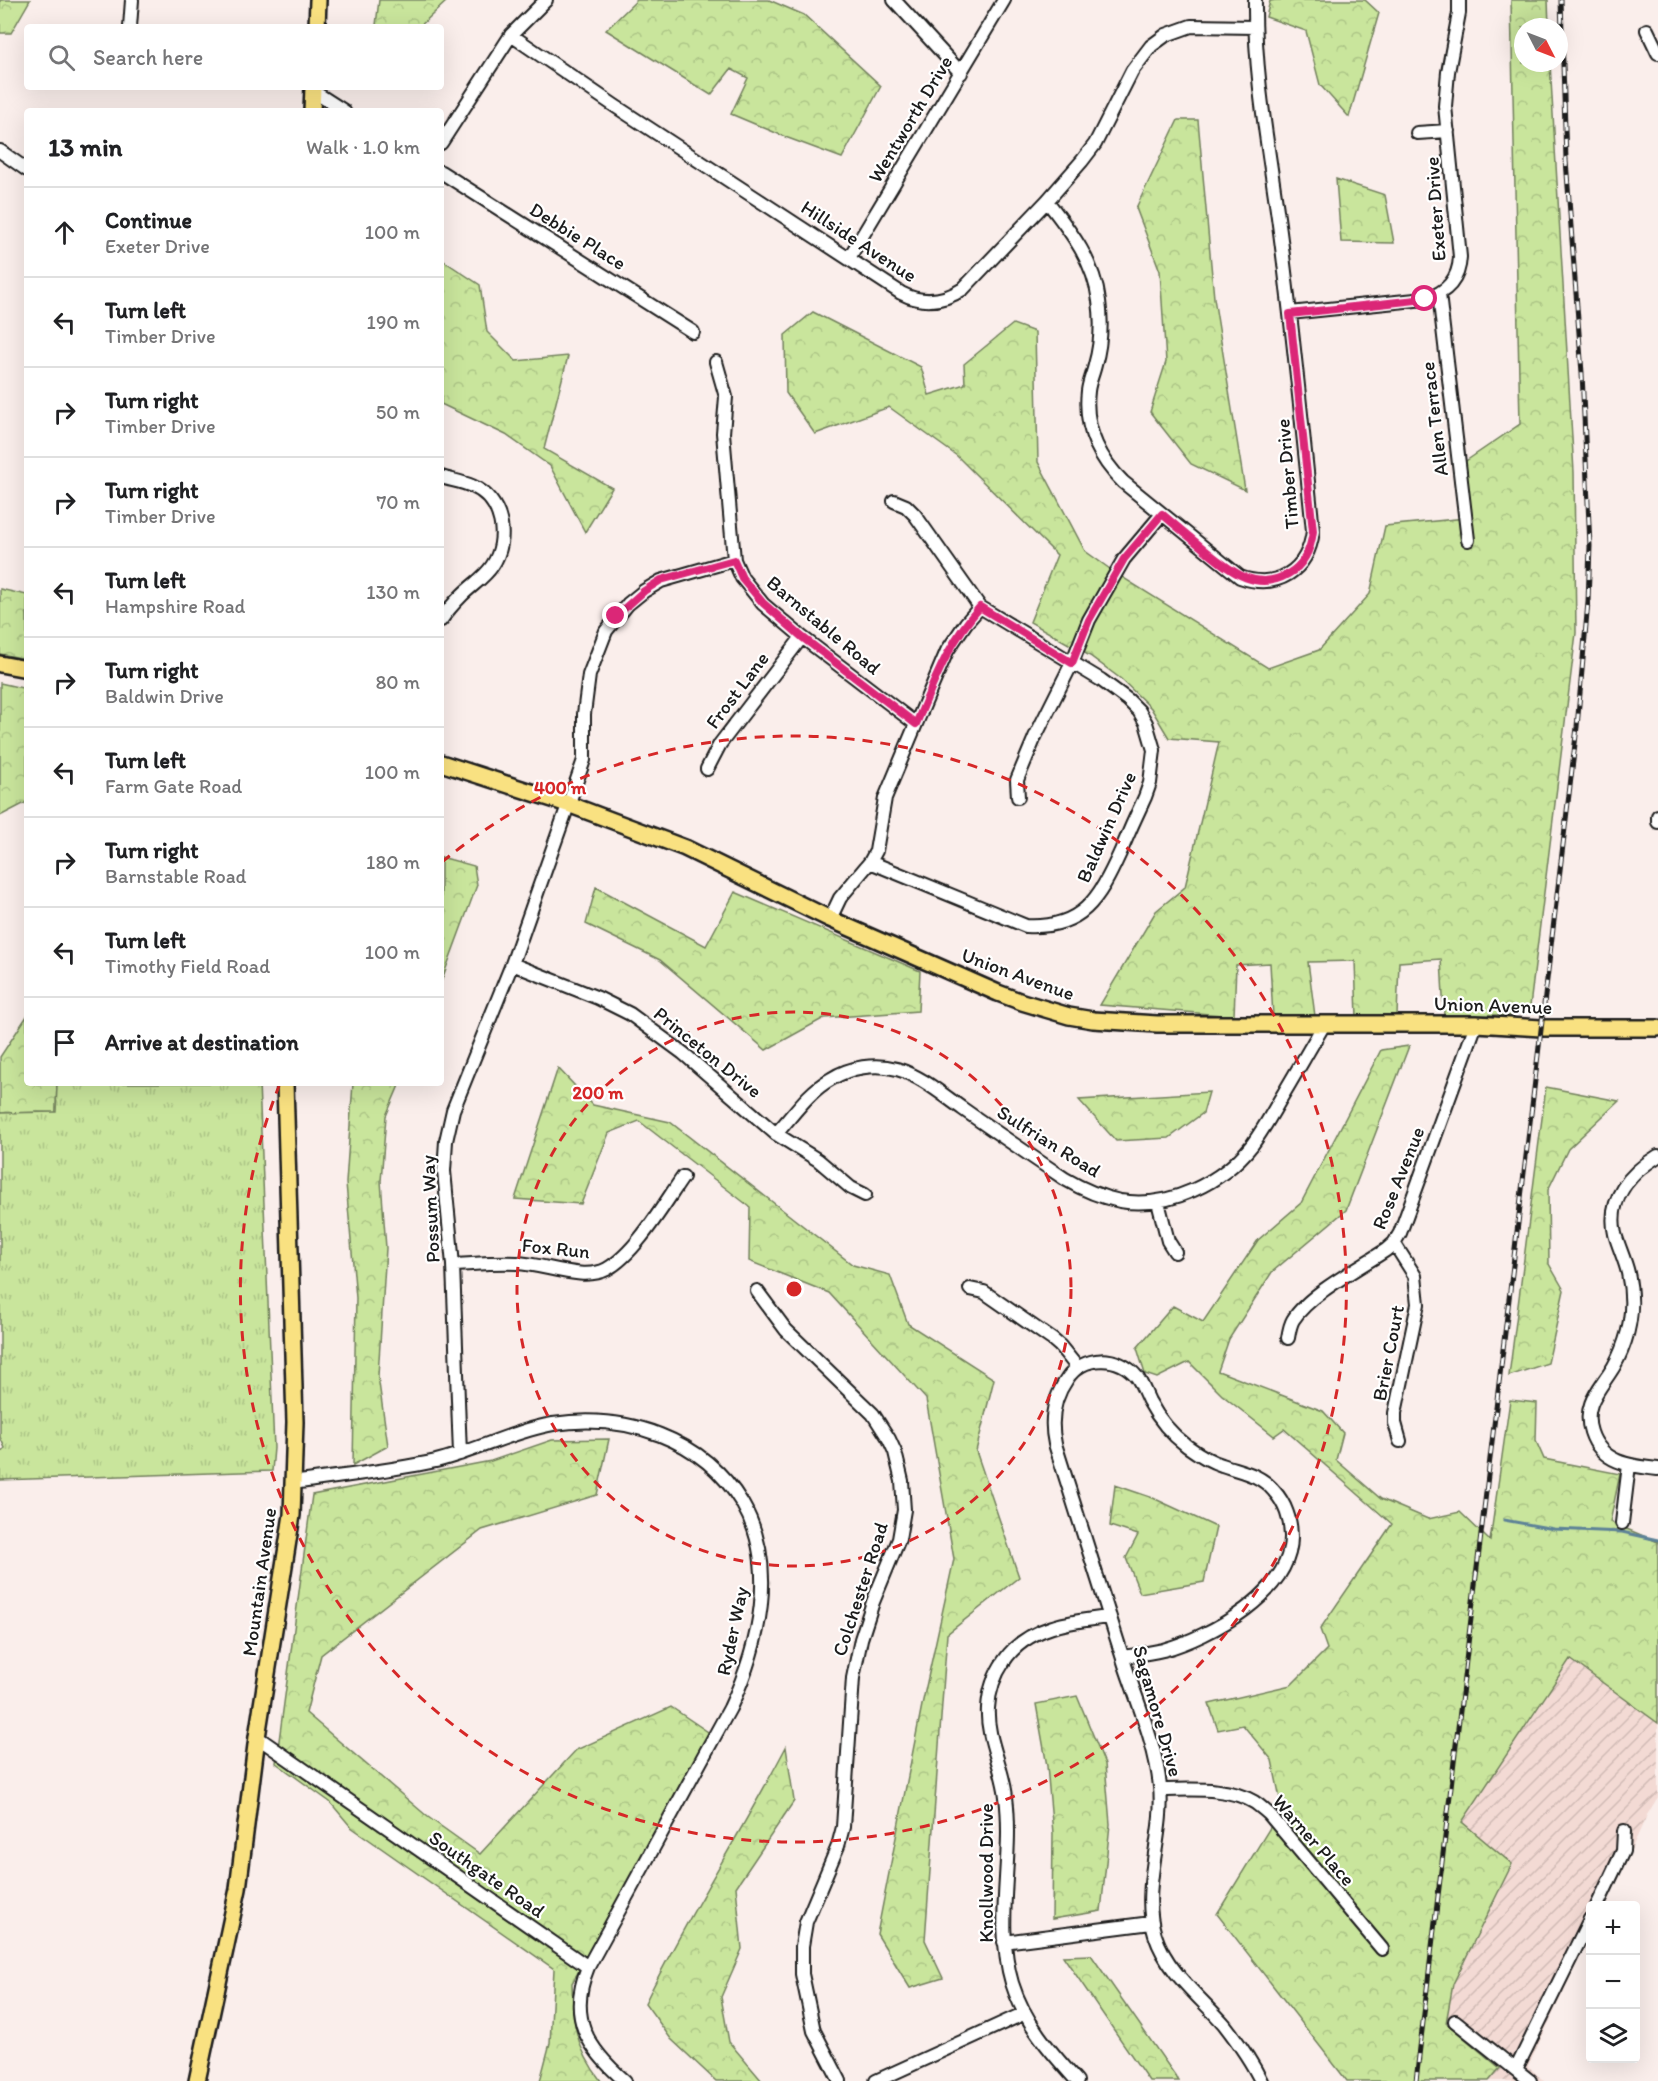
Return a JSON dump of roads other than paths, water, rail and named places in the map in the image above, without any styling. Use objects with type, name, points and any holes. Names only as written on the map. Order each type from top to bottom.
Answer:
[{"type":"main road","points":[[317,24],[318,0]]},
{"type":"main road","points":[[312,108],[313,90]]},
{"type":"main road","points":[[0,664],[24,668]]},
{"type":"main road","name":"Union Avenue","points":[[444,764],[568,804],[685,848],[830,919],[998,993],[1069,1016],[1123,1023],[1157,1024],[1476,1024],[1541,1028],[1658,1028]]},
{"type":"main road","name":"Mountain Avenue","points":[[197,2081],[238,1889],[257,1737],[291,1515],[295,1422],[285,1086]]},
{"type":"street","points":[[130,24],[132,0]]},
{"type":"street","points":[[444,138],[511,35],[546,0]]},
{"type":"street","points":[[894,0],[961,73]]},
{"type":"street","name":"Wentworth Drive","points":[[849,258],[1004,0]]},
{"type":"street","name":"Timber Drive","points":[[1047,201],[1084,253],[1096,284],[1101,333],[1088,392],[1088,414],[1093,436],[1102,456],[1115,474],[1229,570],[1250,580],[1261,581],[1281,578],[1291,572],[1305,557],[1313,531],[1290,314],[1255,27],[1255,0]]},
{"type":"street","name":"Exeter Drive","points":[[1439,294],[1453,281],[1460,257],[1445,106],[1459,0]]},
{"type":"street","name":"Hillside Avenue","points":[[511,35],[908,297],[925,300],[947,297],[963,289],[1047,201],[1095,144],[1132,71],[1151,46],[1166,35],[1191,26],[1255,27]]},
{"type":"street","points":[[1647,30],[1658,53]]},
{"type":"street","points":[[314,90],[340,108]]},
{"type":"street","points":[[1417,133],[1448,131]]},
{"type":"street","points":[[0,151],[24,168]]},
{"type":"street","name":"Debbie Place","points":[[444,174],[693,332]]},
{"type":"street","points":[[1290,314],[1425,299],[1439,294]]},
{"type":"street","name":"Allen Terrace","points":[[1439,294],[1468,540]]},
{"type":"street","name":"Barnstable Road","points":[[716,362],[726,397],[723,433],[734,560],[742,578],[752,592],[802,637],[916,724]]},
{"type":"street","points":[[444,478],[473,487],[488,498],[500,516],[502,534],[498,557],[492,567],[462,595],[444,616]]},
{"type":"street","name":"Baldwin Drive","points":[[870,862],[1026,926],[1057,925],[1085,910],[1105,885],[1145,797],[1150,783],[1154,750],[1146,723],[1128,700],[1101,680],[980,607],[915,515],[906,506],[894,501]]},
{"type":"street","points":[[1018,796],[1017,780],[1030,748],[1072,663],[1089,620],[1124,559],[1162,514]]},
{"type":"street","name":"Possum Way","points":[[460,1454],[453,1265],[444,1171],[446,1141],[453,1110],[512,964],[584,760],[584,714],[588,675],[606,631],[628,604],[661,580],[734,560]]},
{"type":"street","points":[[830,919],[837,903],[870,862],[876,851],[885,798],[947,651],[980,607]]},
{"type":"street","name":"Frost Lane","points":[[707,769],[720,744],[802,637]]},
{"type":"street","points":[[1658,816],[1658,822]]},
{"type":"street","name":"Princeton Drive","points":[[512,964],[598,998],[630,1014],[683,1053],[776,1134],[818,1160],[852,1188],[865,1195]]},
{"type":"street","name":"Sulfrian Road","points":[[776,1134],[814,1092],[830,1079],[847,1071],[881,1066],[897,1070],[924,1082],[1078,1186],[1102,1197],[1121,1201],[1158,1202],[1179,1196],[1207,1183],[1242,1156],[1261,1132],[1325,1023]]},
{"type":"street","name":"Rose Avenue","points":[[1288,1338],[1291,1322],[1302,1308],[1394,1243],[1400,1233],[1476,1024]]},
{"type":"street","points":[[1658,1156],[1628,1179],[1619,1195],[1614,1211],[1613,1223],[1629,1281],[1630,1318],[1622,1349],[1592,1399],[1589,1409],[1590,1429],[1598,1447],[1614,1460],[1629,1465],[1658,1469]]},
{"type":"street","name":"Fox Run","points":[[453,1265],[532,1264],[581,1274],[595,1274],[618,1262],[634,1246],[684,1177]]},
{"type":"street","points":[[1158,1202],[1168,1241],[1175,1252]]},
{"type":"street","name":"Brier Court","points":[[1394,1243],[1415,1276],[1418,1304],[1395,1413],[1400,1441]]},
{"type":"street","points":[[970,1289],[984,1292],[1053,1340],[1077,1367],[1089,1362],[1104,1360],[1130,1370],[1142,1385],[1156,1413],[1173,1434],[1206,1458],[1228,1467],[1250,1472],[1268,1484],[1285,1507],[1291,1528],[1290,1550],[1283,1570],[1251,1604],[1216,1627],[1186,1642],[1163,1650],[1123,1657]]},
{"type":"street","name":"Colchester Road","points":[[758,1291],[786,1330],[873,1414],[892,1446],[903,1481],[904,1510],[899,1539],[873,1602],[861,1639],[853,1677],[843,1827],[838,1846],[806,1922],[802,1946],[802,1974],[814,2031],[840,2081]]},
{"type":"street","name":"Sagamore Drive","points":[[1077,1367],[1065,1381],[1058,1395],[1053,1411],[1053,1436],[1155,1758],[1161,1790],[1161,1806],[1150,1899],[1152,1923],[1160,1947],[1172,1969],[1236,2040],[1261,2081]]},
{"type":"street","name":"Ryder Way","points":[[293,1483],[407,1466],[460,1454],[552,1424],[593,1421],[631,1426],[683,1444],[713,1466],[746,1510],[757,1540],[763,1577],[762,1601],[752,1647],[738,1691],[588,1967]]},
{"type":"street","points":[[1622,1522],[1629,1465]]},
{"type":"street","name":"Knollwood Drive","points":[[1077,2081],[1039,2037],[1012,1985],[1004,1942],[1008,1848],[1006,1795],[989,1726],[988,1707],[992,1687],[1004,1660],[1025,1638],[1066,1623],[1110,1617]]},
{"type":"street","name":"Southgate Road","points":[[257,1737],[588,1967]]},
{"type":"street","name":"Warner Place","points":[[1161,1790],[1203,1790],[1229,1793],[1254,1801],[1269,1814],[1382,1949]]},
{"type":"street","points":[[1599,1901],[1623,1851],[1623,1831]]},
{"type":"street","points":[[1004,1942],[1152,1923]]},
{"type":"street","points":[[1516,2069],[1586,1927]]},
{"type":"street","points":[[588,1967],[581,1992],[580,2009],[583,2026],[599,2057],[625,2081]]},
{"type":"street","points":[[876,2081],[899,2076],[1025,2013]]},
{"type":"street","points":[[1455,2021],[1530,2081]]},
{"type":"waterway","points":[[1504,1520],[1554,1529],[1622,1532],[1658,1540]]},
{"type":"railway","points":[[1416,2081],[1577,727],[1588,602],[1590,546],[1582,373],[1566,160],[1561,0]]}]
